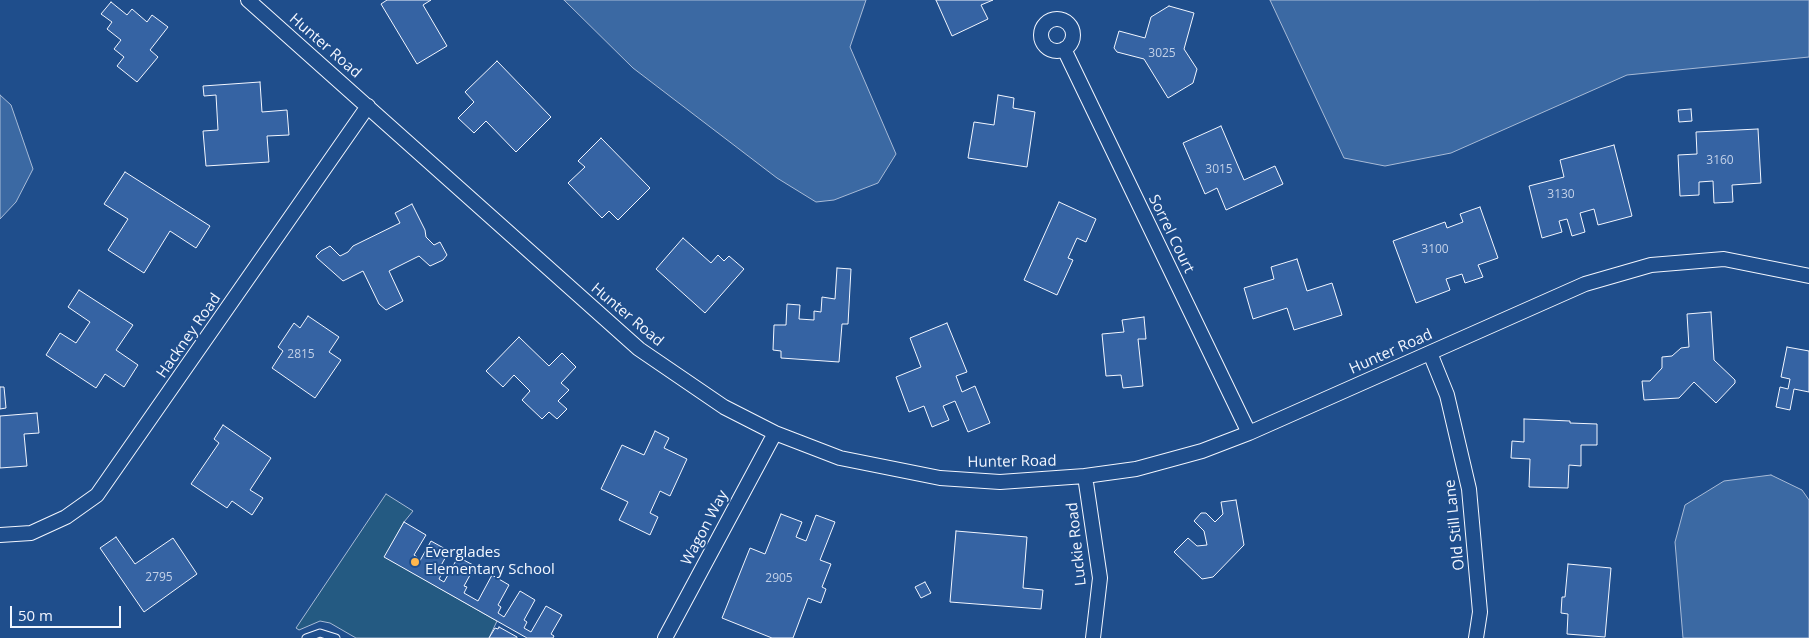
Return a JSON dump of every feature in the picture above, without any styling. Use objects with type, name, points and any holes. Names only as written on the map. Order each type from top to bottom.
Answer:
[{"type":"street","name":"Hunter Road","points":[[248,0],[639,349],[724,407],[775,433],[840,458],[940,478],[1000,482],[1086,476],[1136,469],[1202,451],[1249,433],[1585,284],[1651,265],[1724,259],[1809,276]]},
{"type":"street","name":"Sorrel Court","points":[[1064,49],[1249,433]]},
{"type":"street","name":"Hackney Road","points":[[0,535],[30,533],[66,517],[97,495],[368,106]]},
{"type":"street","name":"Old Still Lane","points":[[1430,353],[1447,395],[1469,489],[1480,612],[1476,638]]},
{"type":"street","name":"Wagon Way","points":[[665,638],[775,433]]},
{"type":"street","name":"Luckie Road","points":[[1086,476],[1100,578],[1093,638]]},
{"type":"lane","points":[[306,638],[320,633],[336,638]]},
{"type":"shaded area","points":[[564,0],[866,0],[850,47],[896,154],[878,183],[834,200],[816,202],[777,178],[633,68]]},
{"type":"shaded area","points":[[1270,0],[1809,0],[1809,57],[1627,75],[1451,153],[1385,166],[1344,158]]},
{"type":"shaded area","points":[[0,95],[11,105],[33,169],[16,202],[0,219]]},
{"type":"shaded area","points":[[1771,475],[1802,490],[1809,500],[1809,638],[1683,638],[1675,542],[1685,505],[1724,481]]},
{"type":"shaded area","points":[[386,494],[413,511],[404,522],[385,557],[497,621],[489,638],[356,638],[330,623],[320,621],[299,630],[296,628]]},
{"type":"building","points":[[387,0],[431,0],[423,5],[447,46],[417,64],[381,4]]},
{"type":"building","points":[[936,0],[993,0],[981,5],[988,19],[952,36]]},
{"type":"building","points":[[111,2],[127,15],[132,9],[147,22],[152,15],[168,27],[150,50],[158,57],[137,82],[117,66],[124,57],[114,49],[121,40],[107,29],[112,22],[101,14]]},
{"type":"building","points":[[1169,6],[1194,13],[1184,49],[1197,69],[1193,83],[1168,98],[1144,59],[1117,52],[1114,48],[1119,31],[1145,38],[1151,17]]},
{"type":"building","points":[[497,61],[551,117],[516,152],[486,121],[474,133],[458,118],[474,102],[465,92]]},
{"type":"building","points":[[260,82],[262,112],[287,110],[289,135],[267,136],[269,162],[206,166],[203,131],[218,130],[216,95],[204,96],[203,86]]},
{"type":"building","points":[[998,95],[1014,98],[1013,108],[1035,112],[1027,167],[968,158],[974,122],[994,125]]},
{"type":"building","points":[[1691,109],[1692,121],[1679,122],[1678,110]]},
{"type":"building","points":[[1221,126],[1244,180],[1275,166],[1283,184],[1226,210],[1217,188],[1205,194],[1183,143]]},
{"type":"building","points":[[1758,129],[1761,183],[1732,185],[1733,202],[1714,203],[1713,181],[1699,182],[1699,195],[1680,196],[1678,155],[1697,154],[1696,132]]},
{"type":"building","points":[[601,138],[650,188],[618,220],[609,211],[602,218],[568,183],[585,167],[578,161]]},
{"type":"building","points":[[1614,145],[1632,216],[1598,225],[1594,209],[1580,213],[1585,232],[1572,236],[1567,219],[1559,221],[1562,232],[1542,238],[1529,186],[1564,177],[1560,160]]},
{"type":"building","points":[[125,172],[210,226],[196,248],[170,231],[144,273],[108,250],[128,219],[104,204]]},
{"type":"building","points":[[1059,202],[1096,219],[1086,242],[1077,238],[1068,258],[1073,260],[1057,295],[1024,280]]},
{"type":"building","points":[[412,204],[425,230],[426,237],[434,245],[440,242],[447,255],[443,260],[430,266],[419,256],[389,271],[403,301],[386,310],[379,304],[363,271],[343,281],[317,258],[316,256],[321,251],[330,246],[340,256],[348,252],[353,246],[400,223],[395,213]]},
{"type":"building","points":[[1480,207],[1498,258],[1478,265],[1483,277],[1465,283],[1462,274],[1446,279],[1450,290],[1416,303],[1393,241],[1445,222],[1447,228],[1463,222],[1460,214]]},
{"type":"building","points":[[683,238],[711,263],[718,255],[724,261],[729,256],[744,269],[705,313],[656,269]]},
{"type":"building","points":[[1297,259],[1307,291],[1332,283],[1342,315],[1294,330],[1287,308],[1253,319],[1244,288],[1274,279],[1271,267]]},
{"type":"building","points":[[837,268],[851,269],[848,324],[842,324],[839,362],[781,358],[781,351],[773,350],[774,325],[786,325],[787,304],[800,305],[799,319],[814,320],[814,311],[821,312],[822,297],[835,299]]},
{"type":"building","points":[[79,290],[133,325],[116,350],[138,365],[124,387],[105,374],[96,388],[46,355],[60,333],[76,343],[90,322],[68,307]]},
{"type":"building","points":[[1711,312],[1714,360],[1735,380],[1735,383],[1716,403],[1694,382],[1679,398],[1644,400],[1642,381],[1650,381],[1662,368],[1662,357],[1672,356],[1681,348],[1689,347],[1687,314]]},
{"type":"building","points":[[308,316],[339,337],[329,352],[341,360],[315,398],[272,368],[283,351],[278,347],[294,323],[300,328]]},
{"type":"building","points":[[1144,317],[1146,339],[1138,339],[1143,386],[1123,388],[1121,375],[1106,376],[1102,334],[1124,332],[1122,320]]},
{"type":"building","points":[[947,323],[967,372],[956,376],[962,392],[975,386],[990,423],[968,432],[955,401],[943,406],[949,420],[932,427],[924,406],[909,412],[896,377],[921,367],[910,338]]},
{"type":"building","points":[[519,337],[549,366],[562,353],[576,367],[561,383],[569,390],[558,401],[567,409],[557,419],[549,412],[542,419],[522,400],[530,391],[514,375],[503,387],[486,371]]},
{"type":"building","points":[[1787,347],[1809,351],[1809,392],[1794,389],[1790,410],[1776,407],[1780,387],[1788,389],[1790,379],[1781,377]]},
{"type":"building","points":[[0,387],[4,387],[6,408],[0,409]]},
{"type":"building","points":[[37,413],[39,433],[24,434],[27,466],[0,468],[0,416]]},
{"type":"building","points":[[1524,419],[1597,424],[1597,445],[1581,445],[1581,466],[1569,465],[1568,488],[1529,487],[1530,459],[1511,458],[1512,441],[1524,442]]},
{"type":"building","points":[[223,425],[271,458],[250,490],[263,498],[252,515],[232,501],[227,508],[191,484],[219,443],[214,439]]},
{"type":"building","points":[[655,431],[669,438],[664,448],[687,459],[670,496],[660,491],[650,513],[658,517],[650,535],[619,520],[628,502],[601,489],[622,445],[644,455]]},
{"type":"building","points":[[1236,500],[1244,545],[1213,577],[1202,579],[1174,552],[1188,538],[1197,546],[1207,545],[1204,531],[1194,521],[1201,513],[1206,513],[1215,522],[1223,514],[1221,502]]},
{"type":"building","points":[[781,514],[802,522],[796,537],[806,541],[816,515],[835,522],[820,560],[831,564],[822,587],[826,589],[821,603],[808,598],[793,638],[772,638],[722,618],[750,548],[765,554]]},
{"type":"building","points":[[404,522],[426,535],[414,555],[417,557],[413,564],[417,566],[431,541],[449,551],[438,571],[442,573],[439,579],[444,582],[458,557],[475,566],[464,586],[467,587],[464,593],[478,601],[492,575],[509,585],[498,605],[501,607],[498,613],[504,617],[520,591],[535,600],[524,620],[527,622],[524,628],[531,632],[546,606],[562,615],[551,634],[554,636],[553,638],[527,638],[384,557]]},
{"type":"building","points":[[956,531],[1027,537],[1023,588],[1043,590],[1041,609],[950,602]]},
{"type":"building","points":[[116,537],[135,564],[173,538],[197,574],[144,612],[100,548]]},
{"type":"building","points":[[1568,564],[1611,568],[1605,637],[1567,634],[1568,614],[1561,613],[1562,597],[1565,597]]},
{"type":"building","points":[[925,582],[931,593],[921,598],[915,587]]},
{"type":"building","points":[[499,627],[517,638],[489,638],[495,628],[498,629]]},
{"type":"place","name":"Everglades Elementary School","points":[[415,562]]}]
